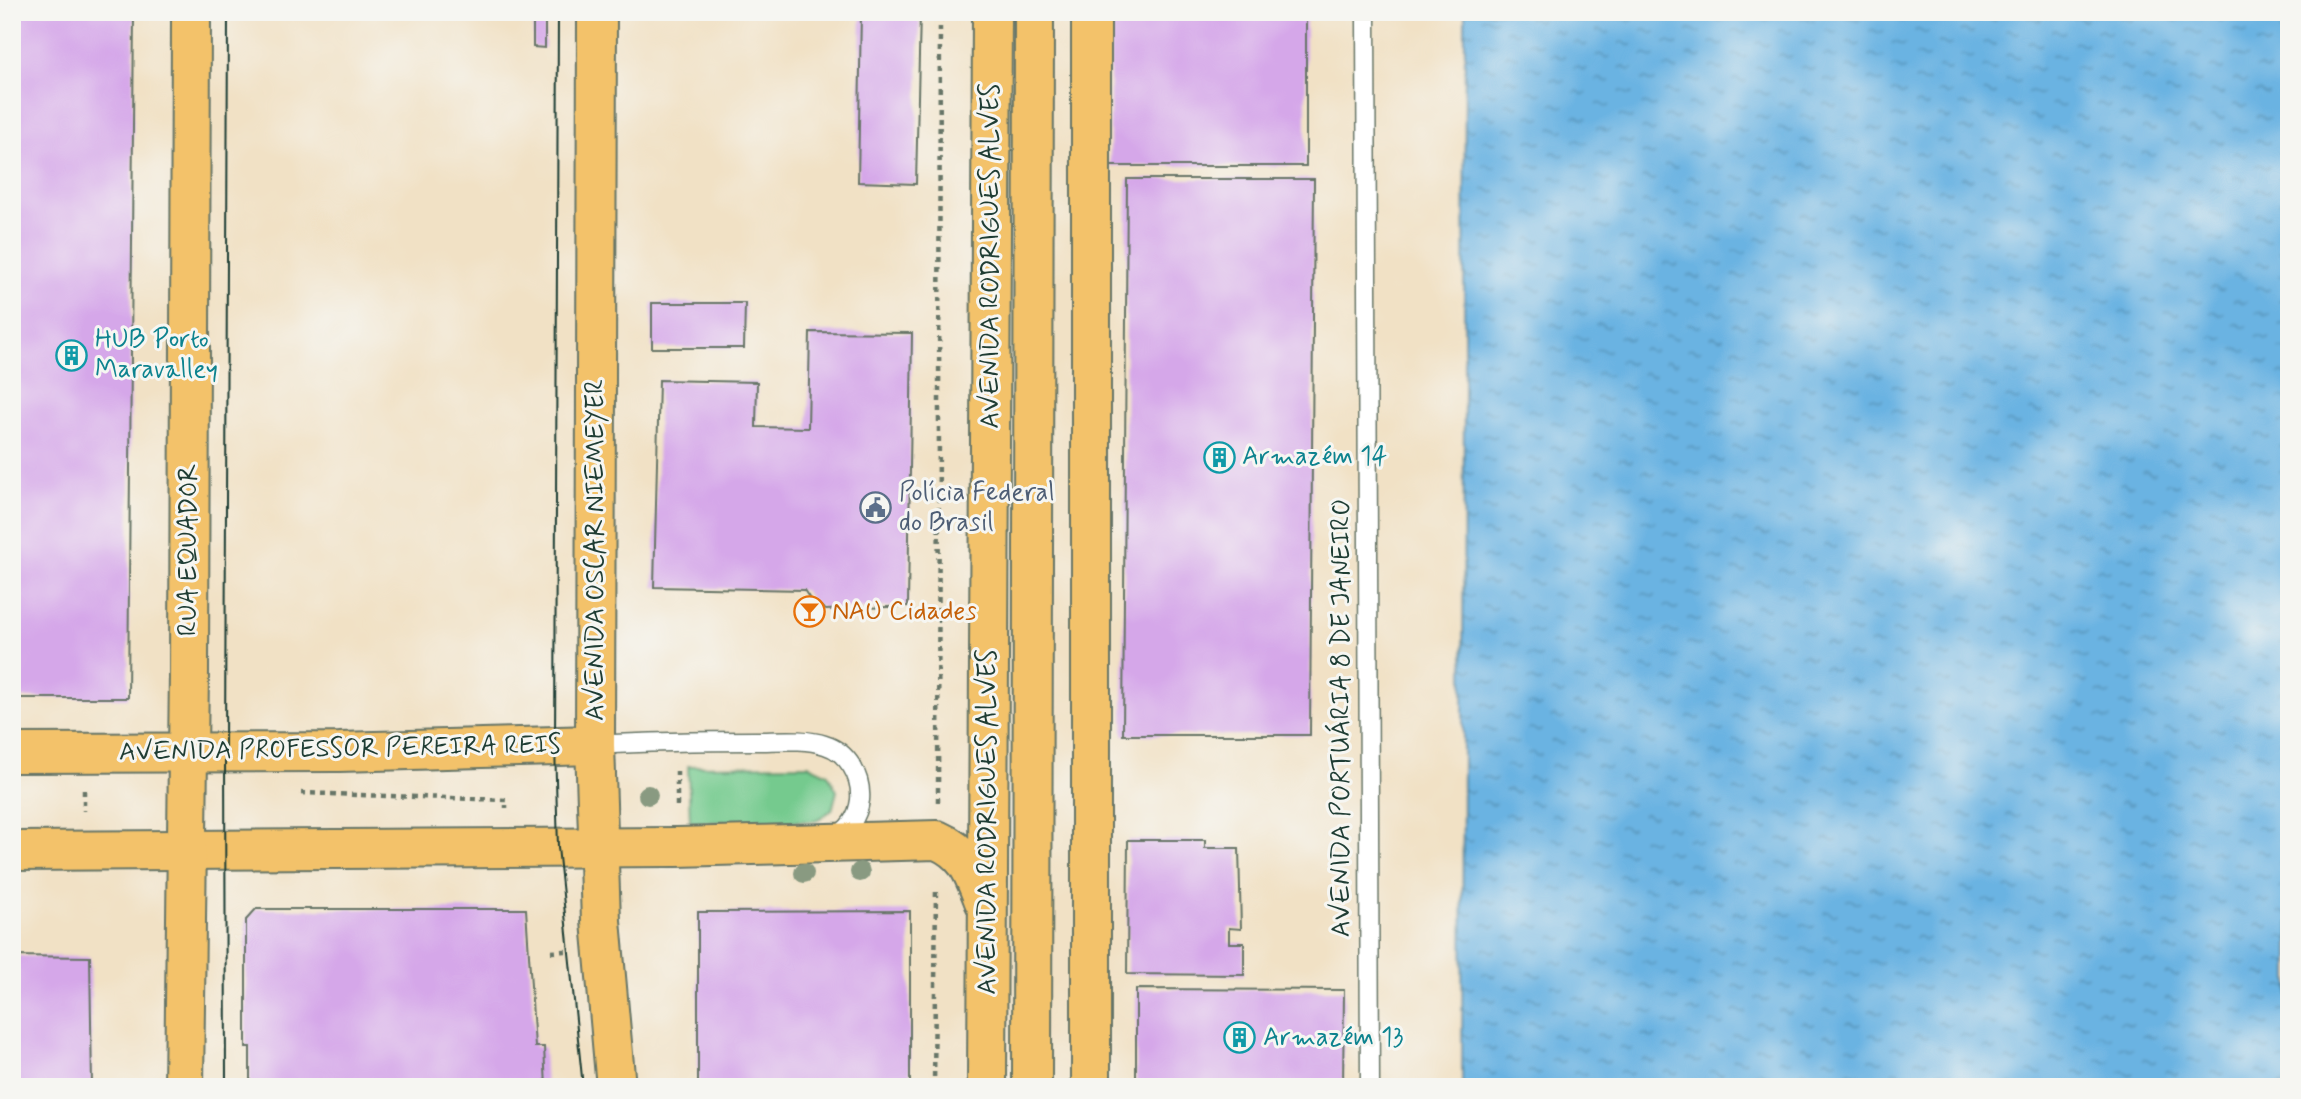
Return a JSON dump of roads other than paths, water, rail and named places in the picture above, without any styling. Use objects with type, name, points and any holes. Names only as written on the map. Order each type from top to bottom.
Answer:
[{"type":"main road","name":"RUA EQUADOR","points":[[181,1084],[187,752],[191,12]]},
{"type":"main road","name":"AVENIDA OSCAR NIEMEYER","points":[[597,12],[595,745],[601,921],[617,1087]]},
{"type":"main road","name":"AVENIDA RODRIGUES ALVES","points":[[987,1087],[992,12]]},
{"type":"main road","name":"AVENIDA RODRIGUES ALVES","points":[[1032,1087],[1034,12]]},
{"type":"main road","points":[[1091,12],[1091,1087]]},
{"type":"main road","name":"AVENIDA PROFESSOR PEREIRA REIS","points":[[12,753],[338,752],[595,745]]},
{"type":"main road","name":"AVENIDA PROFESSOR PEREIRA REIS","points":[[12,851],[558,846],[598,848],[818,845],[937,840],[953,847],[967,861],[988,910]]},
{"type":"lane","name":"AVENIDA PORTUÁRIA 8 DE JANEIRO","points":[[1366,12],[1370,1087]]},
{"type":"lane","name":"AVENIDA PROFESSOR PEREIRA REIS","points":[[595,745],[678,741],[791,741],[826,745],[847,760],[859,781],[859,809],[853,823],[841,834],[818,845]]},
{"type":"water","points":[[1465,12],[2289,12],[2289,1087],[1462,1087]]},
{"type":"tram line","points":[[226,1087],[228,12]]},
{"type":"tram line","points":[[558,12],[555,746],[558,847],[583,1087]]},
{"type":"place","name":"HUB Porto Maravalley","points":[[72,355]]},
{"type":"place","name":"Armazém 14","points":[[1219,457]]},
{"type":"place","name":"Polícia Federal do Brasil","points":[[876,508]]},
{"type":"place","name":"NAU Cidades","points":[[809,612]]},
{"type":"place","name":"Armazém 13","points":[[1240,1038]]}]
